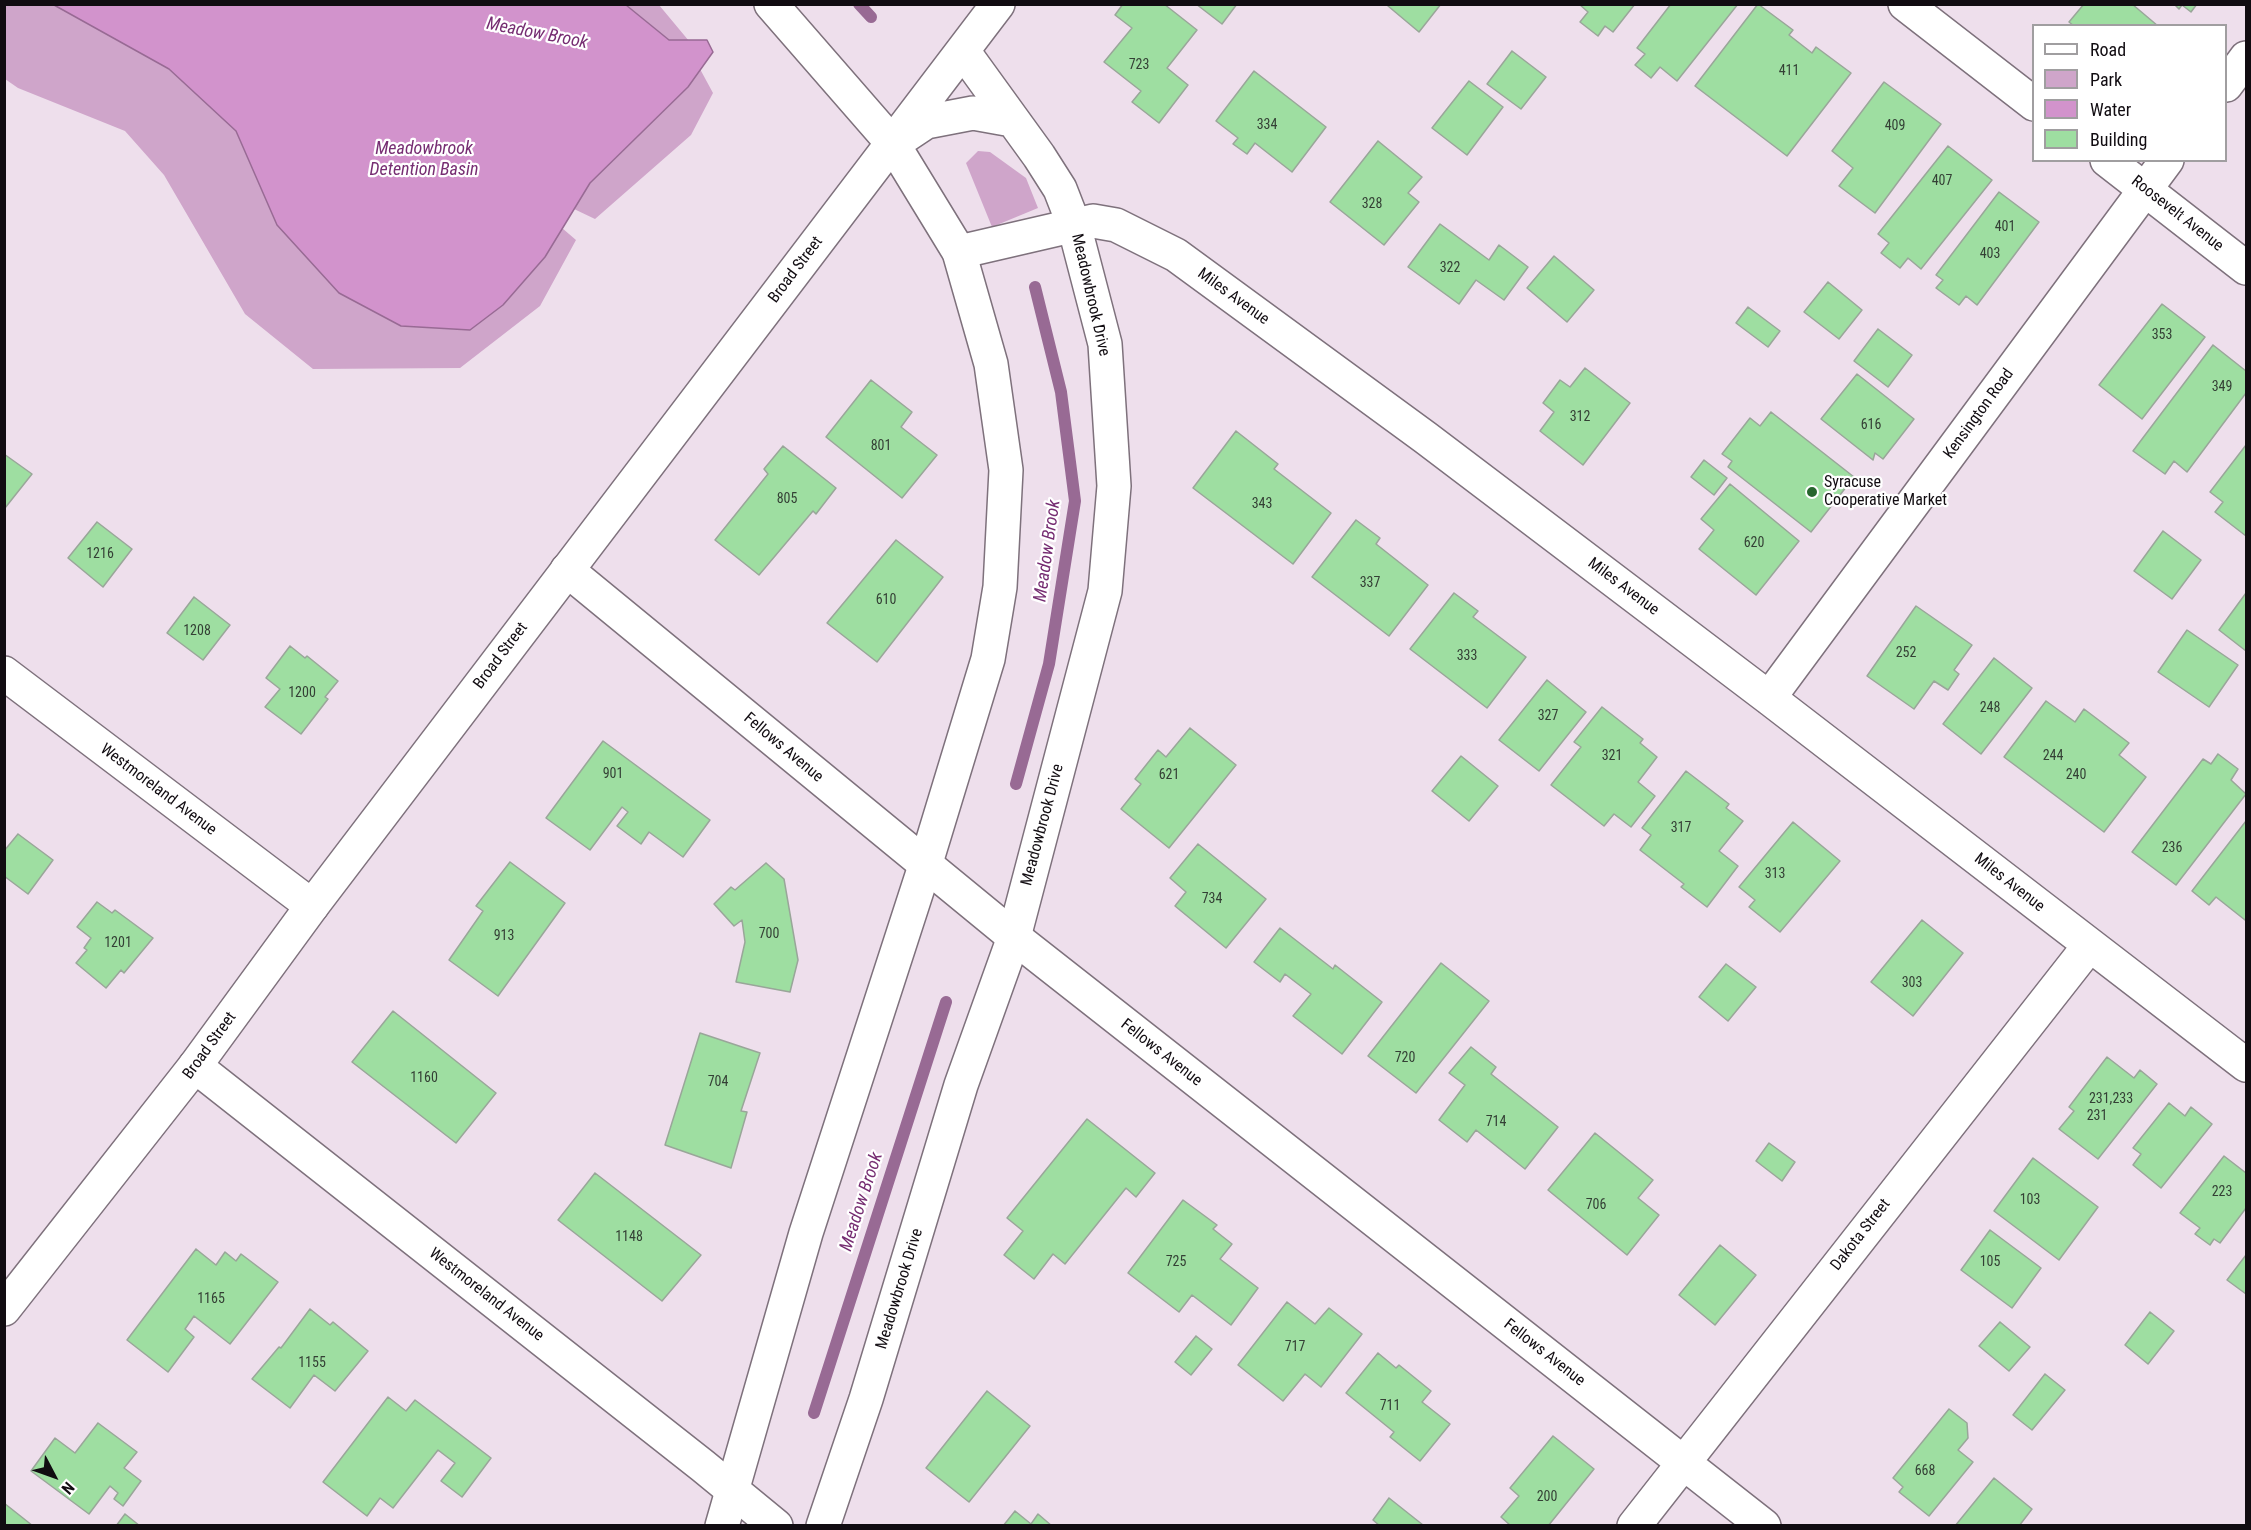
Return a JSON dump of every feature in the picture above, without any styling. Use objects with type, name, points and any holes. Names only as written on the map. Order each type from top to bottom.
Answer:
[{"type":"street","points":[[722,1526],[806,1233],[925,866],[988,659],[1000,587],[1006,470],[991,364],[959,252],[892,144],[771,4]]},
{"type":"street","name":"Broad Street","points":[[4,1309],[195,1066],[312,906],[998,4]]},
{"type":"street","points":[[1905,4],[2032,102]]},
{"type":"street","name":"Meadowbrook Drive","points":[[823,1526],[866,1399],[962,1085],[1014,937],[1105,591],[1114,486],[1105,344],[1074,225],[1060,189],[1040,156],[963,51]]},
{"type":"street","points":[[2227,84],[2247,58]]},
{"type":"street","points":[[892,144],[926,122],[973,113],[1012,120]]},
{"type":"street","name":"Roosevelt Avenue","points":[[2109,162],[2247,268]]},
{"type":"street","name":"Kensington Road","points":[[1769,698],[2165,162]]},
{"type":"street","name":"Miles Avenue","points":[[959,252],[1093,221],[1116,225],[1176,255],[1426,438],[2247,1065]]},
{"type":"street","name":"Fellows Avenue","points":[[567,570],[925,866],[1764,1526]]},
{"type":"street","name":"Westmoreland Avenue","points":[[4,674],[312,906]]},
{"type":"street","name":"Dakota Street","points":[[1634,1526],[2089,946]]},
{"type":"street","name":"Westmoreland Avenue","points":[[195,1066],[734,1490],[776,1526]]},
{"type":"green space","points":[[5,5],[54,5],[169,69],[236,131],[277,225],[545,257],[562,228],[576,240],[540,306],[460,368],[313,369],[245,314],[164,175],[125,131],[18,88],[5,79]]},
{"type":"green space","points":[[626,5],[659,5],[689,41],[669,40]]},
{"type":"green space","points":[[700,69],[713,93],[691,135],[595,219],[574,209],[590,183],[688,87]]},
{"type":"green space","points":[[978,151],[990,152],[1026,178],[1038,208],[992,227],[966,163]]},
{"type":"water","name":"Meadowbrook Detention Basin","points":[[54,5],[626,5],[669,40],[707,40],[713,52],[688,87],[590,183],[545,257],[503,305],[470,330],[401,326],[339,293],[277,225],[236,131],[169,69]]},
{"type":"building","points":[[1123,4],[1164,4],[1197,30],[1167,68],[1188,85],[1159,123],[1132,102],[1141,91],[1104,62],[1132,28],[1115,15]]},
{"type":"building","points":[[1196,4],[1237,4],[1222,24]]},
{"type":"building","points":[[1389,4],[1441,4],[1419,32],[1388,6]]},
{"type":"building","points":[[1579,4],[1635,4],[1613,32],[1605,26],[1598,36],[1580,22],[1588,12]]},
{"type":"building","points":[[1671,4],[1738,4],[1677,81],[1660,67],[1651,78],[1635,65],[1645,54],[1637,48]]},
{"type":"building","points":[[1758,4],[1793,30],[1789,35],[1812,53],[1816,47],[1851,73],[1787,156],[1695,86]]},
{"type":"building","points":[[2084,4],[2132,4],[2156,24],[2072,24],[2069,22]]},
{"type":"building","points":[[2174,4],[2197,4],[2191,12],[2182,5],[2179,9]]},
{"type":"building","points":[[1512,51],[1546,77],[1521,109],[1487,84]]},
{"type":"building","points":[[1254,71],[1326,127],[1292,172],[1255,143],[1247,154],[1233,144],[1238,138],[1216,121]]},
{"type":"building","points":[[1469,81],[1503,107],[1467,155],[1432,128]]},
{"type":"building","points":[[1884,82],[1941,124],[1875,213],[1839,186],[1853,168],[1832,151]]},
{"type":"building","points":[[1378,141],[1422,177],[1408,193],[1419,202],[1384,245],[1330,202]]},
{"type":"building","points":[[1948,146],[1992,180],[1921,269],[1908,258],[1900,268],[1881,253],[1889,243],[1878,234]]},
{"type":"building","points":[[1999,192],[2039,222],[1977,305],[1966,296],[1959,305],[1936,288],[1943,280],[1936,275]]},
{"type":"building","points":[[1440,224],[1489,260],[1499,245],[1528,267],[1504,300],[1476,280],[1459,304],[1408,267]]},
{"type":"building","points":[[1554,256],[1594,290],[1567,322],[1527,288]]},
{"type":"building","points":[[1828,282],[1862,310],[1839,339],[1804,312]]},
{"type":"building","points":[[2162,304],[2205,337],[2142,419],[2099,385]]},
{"type":"building","points":[[1748,307],[1780,331],[1768,347],[1736,323]]},
{"type":"building","points":[[1878,329],[1912,355],[1888,387],[1854,361]]},
{"type":"building","points":[[2213,345],[2246,371],[2246,393],[2187,472],[2174,461],[2165,474],[2133,451]]},
{"type":"building","points":[[1585,368],[1630,403],[1583,465],[1540,431],[1554,412],[1543,403],[1560,380],[1570,387]]},
{"type":"building","points":[[1857,374],[1914,419],[1883,459],[1875,453],[1873,460],[1821,419]]},
{"type":"building","points":[[871,380],[912,412],[901,427],[937,455],[902,498],[826,437]]},
{"type":"building","points":[[1771,412],[1854,477],[1811,532],[1728,467],[1732,461],[1722,454],[1750,418],[1760,426]]},
{"type":"building","points":[[1236,431],[1278,464],[1274,469],[1331,513],[1293,564],[1193,488]]},
{"type":"building","points":[[2246,445],[2246,536],[2215,512],[2223,502],[2210,492]]},
{"type":"building","points":[[783,446],[836,488],[816,514],[813,511],[759,575],[715,540],[768,474],[764,469]]},
{"type":"building","points":[[4,454],[32,474],[5,508],[4,508]]},
{"type":"building","points":[[1704,460],[1727,478],[1714,495],[1691,477]]},
{"type":"building","points":[[1730,484],[1799,541],[1756,595],[1699,549],[1714,530],[1701,519]]},
{"type":"building","points":[[1356,520],[1380,538],[1376,544],[1428,585],[1389,636],[1312,577]]},
{"type":"building","points":[[97,522],[132,549],[103,587],[68,558]]},
{"type":"building","points":[[2163,531],[2201,560],[2172,599],[2134,571]]},
{"type":"building","points":[[896,540],[943,577],[877,662],[827,623]]},
{"type":"building","points":[[1454,593],[1478,611],[1473,617],[1526,657],[1487,708],[1410,649]]},
{"type":"building","points":[[2246,593],[2246,651],[2219,630]]},
{"type":"building","points":[[194,597],[230,625],[203,660],[167,633]]},
{"type":"building","points":[[1916,606],[1972,645],[1954,670],[1959,674],[1948,690],[1934,681],[1914,709],[1867,676]]},
{"type":"building","points":[[2187,630],[2238,665],[2209,707],[2158,672]]},
{"type":"building","points":[[290,646],[305,658],[307,656],[338,681],[325,697],[328,699],[301,734],[265,707],[280,689],[266,678]]},
{"type":"building","points":[[1994,658],[2032,688],[1981,754],[1943,724]]},
{"type":"building","points":[[1547,680],[1586,712],[1539,771],[1499,740]]},
{"type":"building","points":[[2046,701],[2075,722],[2084,709],[2129,743],[2119,755],[2146,777],[2104,832],[2004,757]]},
{"type":"building","points":[[1602,707],[1643,739],[1640,743],[1657,757],[1638,782],[1655,796],[1631,827],[1614,814],[1604,826],[1551,785],[1581,747],[1574,742]]},
{"type":"building","points":[[1190,728],[1236,765],[1169,848],[1121,809],[1141,784],[1135,779],[1158,750],[1166,757]]},
{"type":"building","points":[[603,741],[710,820],[683,857],[649,832],[641,844],[617,826],[628,812],[622,807],[590,850],[546,818]]},
{"type":"building","points":[[2218,754],[2238,769],[2231,780],[2246,794],[2176,885],[2132,852],[2203,759],[2211,764]]},
{"type":"building","points":[[1461,756],[1498,786],[1469,821],[1432,791]]},
{"type":"building","points":[[1686,771],[1729,804],[1726,808],[1743,821],[1719,851],[1738,866],[1707,907],[1681,887],[1684,884],[1640,850],[1651,835],[1642,828]]},
{"type":"building","points":[[2246,821],[2245,920],[2216,897],[2209,905],[2192,891]]},
{"type":"building","points":[[1793,822],[1840,861],[1780,932],[1749,907],[1755,900],[1739,887]]},
{"type":"building","points":[[18,834],[53,860],[28,894],[4,876],[4,851]]},
{"type":"building","points":[[1198,844],[1266,899],[1226,948],[1175,906],[1186,892],[1170,878]]},
{"type":"building","points":[[510,862],[565,903],[498,996],[449,960],[483,911],[476,906]]},
{"type":"building","points":[[766,863],[784,879],[798,960],[790,992],[736,982],[745,942],[742,920],[734,926],[714,904],[731,887],[735,890]]},
{"type":"building","points":[[97,902],[112,913],[115,910],[153,938],[124,973],[121,970],[106,988],[76,963],[87,950],[84,948],[91,938],[77,927]]},
{"type":"building","points":[[1922,920],[1963,953],[1913,1016],[1871,982]]},
{"type":"building","points":[[1280,928],[1333,969],[1335,965],[1382,1002],[1342,1054],[1293,1016],[1311,994],[1285,974],[1280,982],[1254,962]]},
{"type":"building","points":[[1441,963],[1489,1001],[1416,1093],[1368,1056]]},
{"type":"building","points":[[1726,964],[1756,987],[1728,1021],[1699,997]]},
{"type":"building","points":[[393,1011],[496,1093],[456,1143],[352,1062]]},
{"type":"building","points":[[700,1033],[760,1053],[741,1111],[747,1112],[731,1168],[665,1145]]},
{"type":"building","points":[[1471,1047],[1496,1067],[1491,1074],[1558,1127],[1525,1169],[1476,1130],[1467,1142],[1439,1120],[1465,1085],[1449,1073]]},
{"type":"building","points":[[2107,1057],[2134,1078],[2140,1070],[2157,1084],[2098,1159],[2059,1129],[2074,1111],[2069,1107]]},
{"type":"building","points":[[2169,1103],[2185,1116],[2191,1107],[2212,1124],[2161,1188],[2133,1165],[2141,1154],[2133,1148]]},
{"type":"building","points":[[1087,1119],[1155,1173],[1136,1197],[1126,1188],[1065,1264],[1053,1254],[1034,1279],[1004,1255],[1023,1231],[1007,1218]]},
{"type":"building","points":[[1595,1133],[1653,1180],[1638,1198],[1659,1215],[1627,1255],[1548,1190]]},
{"type":"building","points":[[1769,1143],[1795,1162],[1782,1181],[1756,1161]]},
{"type":"building","points":[[2224,1156],[2246,1173],[2246,1208],[2220,1243],[2214,1239],[2210,1245],[2195,1234],[2200,1228],[2180,1213]]},
{"type":"building","points":[[2033,1158],[2098,1207],[2059,1260],[1994,1211]]},
{"type":"building","points":[[595,1173],[701,1255],[662,1301],[558,1220]]},
{"type":"building","points":[[1183,1200],[1217,1225],[1213,1229],[1232,1244],[1220,1259],[1258,1288],[1231,1325],[1192,1295],[1179,1312],[1128,1273]]},
{"type":"building","points":[[1990,1230],[2041,1268],[2012,1308],[1961,1270]]},
{"type":"building","points":[[1720,1245],[1756,1275],[1715,1325],[1679,1295]]},
{"type":"building","points":[[196,1249],[216,1265],[225,1252],[236,1261],[241,1254],[278,1282],[230,1344],[194,1316],[185,1329],[194,1337],[168,1372],[127,1340]]},
{"type":"building","points":[[2246,1255],[2246,1294],[2227,1280]]},
{"type":"building","points":[[1287,1302],[1315,1324],[1329,1308],[1362,1334],[1321,1387],[1305,1374],[1283,1401],[1238,1365]]},
{"type":"building","points":[[310,1309],[330,1325],[333,1322],[368,1351],[335,1391],[314,1375],[290,1408],[252,1379],[279,1347],[281,1348]]},
{"type":"building","points":[[2150,1312],[2174,1331],[2148,1364],[2125,1345]]},
{"type":"building","points":[[2000,1322],[2030,1347],[2009,1371],[1979,1346]]},
{"type":"building","points":[[1196,1336],[1212,1349],[1191,1375],[1175,1362]]},
{"type":"building","points":[[1378,1353],[1396,1368],[1399,1365],[1431,1391],[1422,1402],[1450,1424],[1420,1461],[1390,1437],[1394,1432],[1346,1393]]},
{"type":"building","points":[[2045,1374],[2065,1390],[2032,1430],[2013,1415]]},
{"type":"building","points":[[987,1391],[1030,1426],[969,1502],[926,1468]]},
{"type":"building","points":[[388,1397],[406,1411],[415,1400],[491,1458],[462,1497],[441,1481],[455,1463],[438,1450],[393,1508],[380,1498],[367,1516],[323,1482]]},
{"type":"building","points":[[1949,1409],[1967,1423],[1968,1438],[1958,1450],[1973,1462],[1929,1516],[1899,1492],[1903,1487],[1893,1478]]},
{"type":"building","points":[[98,1423],[137,1452],[124,1468],[141,1481],[123,1506],[114,1499],[118,1493],[110,1486],[89,1514],[31,1471],[55,1438],[75,1453]]},
{"type":"building","points":[[1553,1436],[1594,1469],[1548,1526],[1511,1526],[1501,1517],[1519,1496],[1510,1488]]},
{"type":"building","points":[[1994,1478],[2032,1509],[2019,1526],[1955,1526]]},
{"type":"building","points":[[1389,1498],[1423,1526],[1380,1526],[1373,1520]]},
{"type":"building","points":[[4,1503],[33,1526],[4,1526]]},
{"type":"building","points":[[1015,1511],[1031,1524],[1038,1514],[1052,1526],[1003,1526]]},
{"type":"building","points":[[125,1514],[140,1526],[116,1526]]},
{"type":"waterway","name":"Meadow Brook","points":[[859,4],[871,17]]},
{"type":"waterway","name":"Meadow Brook","points":[[1016,784],[1049,664],[1075,501],[1061,392],[1035,287]]},
{"type":"waterway","name":"Meadow Brook","points":[[814,1413],[946,1002]]},
{"type":"place","name":"Syracuse Cooperative Market","points":[[1812,492]]}]
